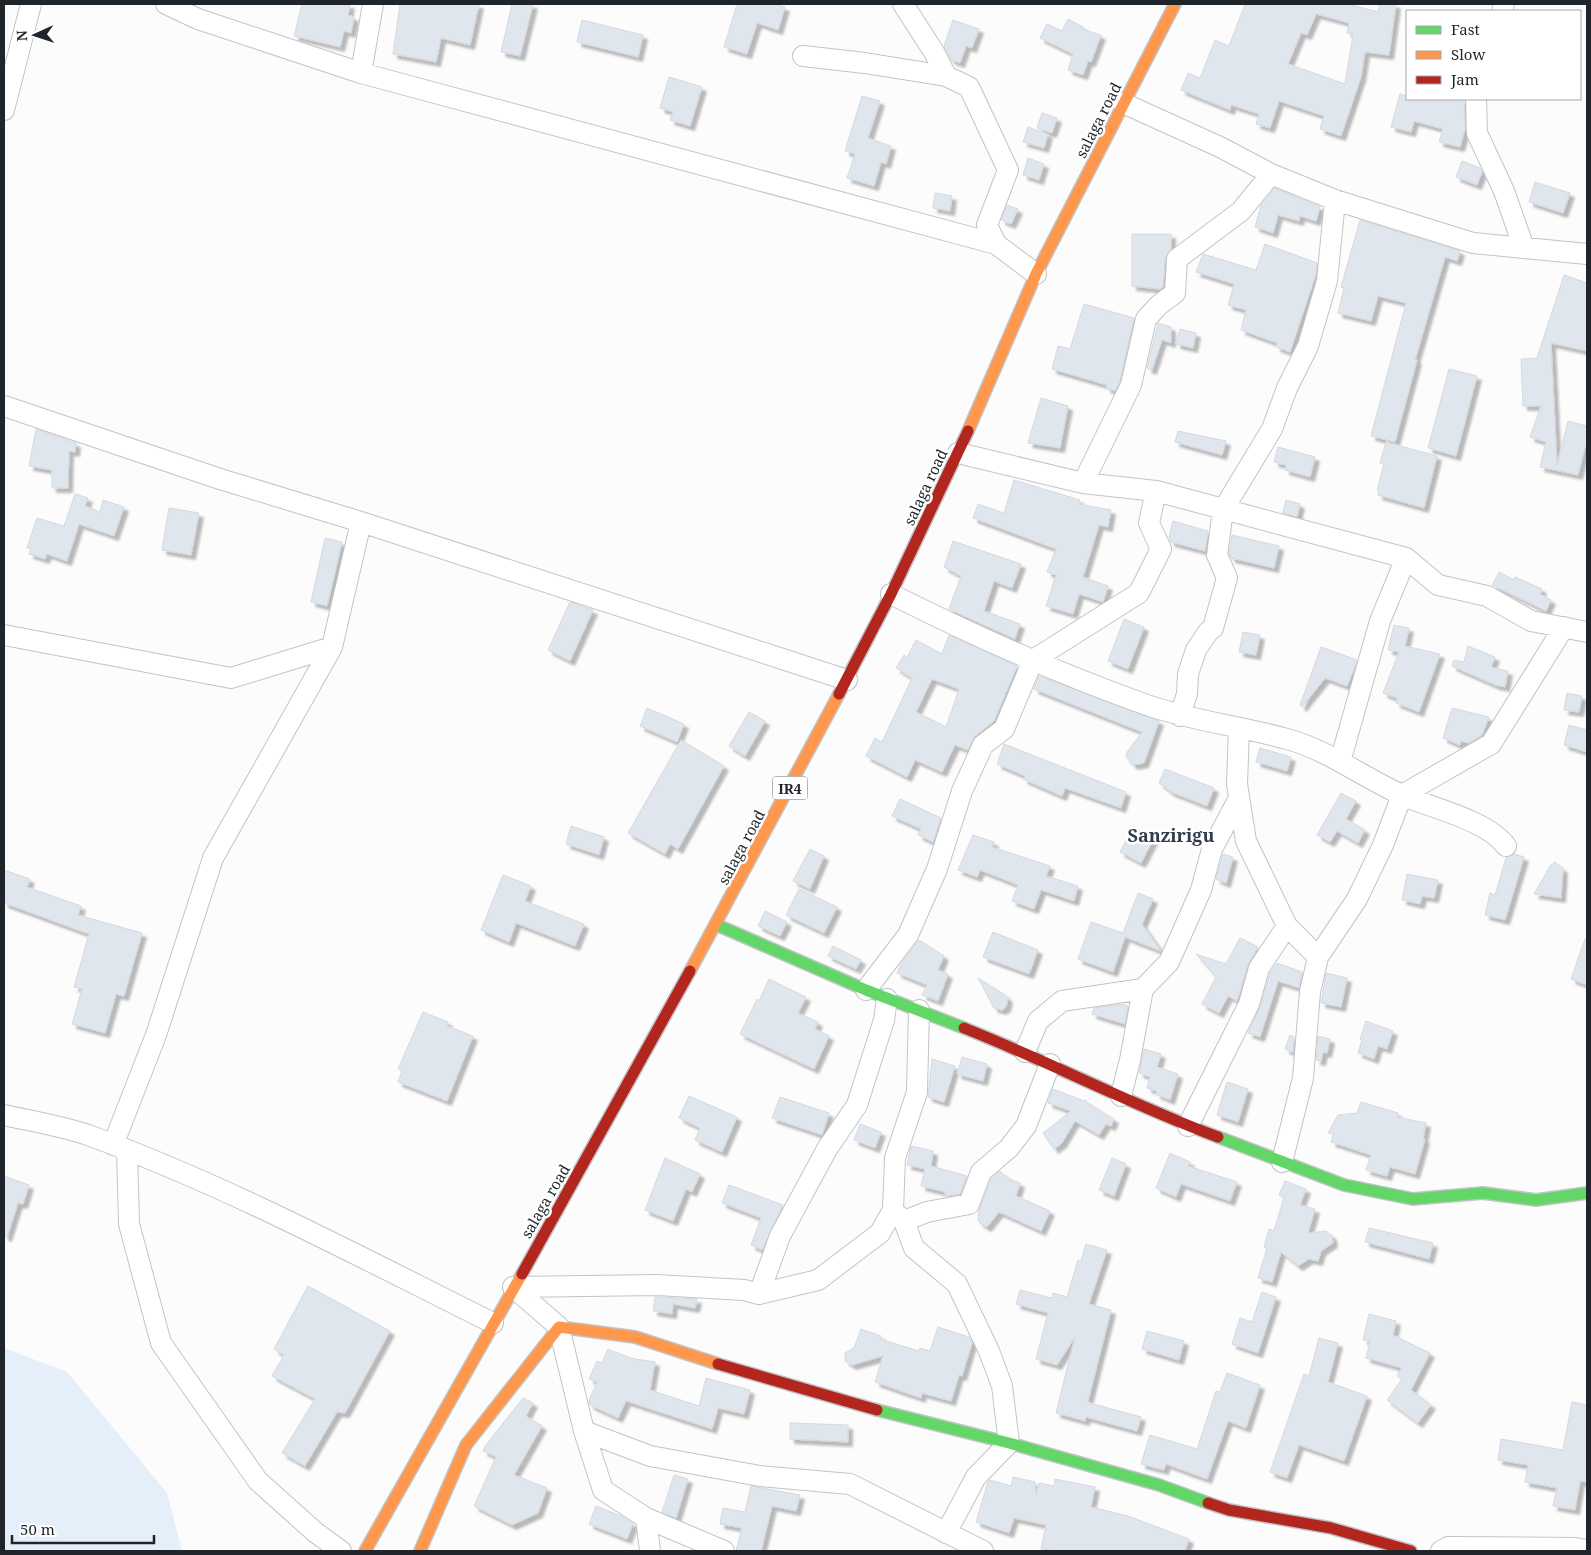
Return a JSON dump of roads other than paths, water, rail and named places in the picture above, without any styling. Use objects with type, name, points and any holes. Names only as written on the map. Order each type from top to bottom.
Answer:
[{"type":"street","points":[[4,110],[31,4]]},
{"type":"street","points":[[166,4],[198,19],[362,73],[996,244],[1036,274]]},
{"type":"street","points":[[362,73],[373,4]]},
{"type":"street","points":[[904,4],[934,52],[946,76]]},
{"type":"street","name":"salaga road","points":[[365,1551],[621,1099],[847,680],[891,594],[958,453],[1036,274],[1174,4]]},
{"type":"street","points":[[803,56],[865,63],[946,76],[969,87],[1008,170],[987,225],[996,244]]},
{"type":"street","points":[[1476,100],[1477,133],[1504,191],[1524,248]]},
{"type":"street","points":[[1123,103],[1220,147],[1271,174],[1334,200],[1473,243],[1587,254]]},
{"type":"street","points":[[1082,483],[1131,385],[1146,319],[1159,305],[1176,293],[1177,259],[1241,211],[1271,174]]},
{"type":"street","points":[[1180,716],[1187,694],[1188,674],[1196,650],[1208,632],[1214,628],[1216,612],[1227,578],[1217,554],[1223,510],[1272,428],[1286,388],[1308,346],[1326,281],[1334,200]]},
{"type":"street","points":[[4,406],[220,479],[361,522],[847,680]]},
{"type":"street","points":[[958,453],[1082,483],[1156,490],[1223,510],[1406,558],[1438,585],[1487,596],[1531,621],[1587,632]]},
{"type":"street","points":[[866,990],[908,934],[937,869],[962,791],[983,745],[1004,730],[1033,660],[1139,593],[1161,549],[1149,523],[1156,490]]},
{"type":"street","points":[[340,1551],[315,1532],[258,1481],[162,1343],[128,1224],[120,1148],[214,858],[332,646],[361,522]]},
{"type":"street","points":[[1340,762],[1380,621],[1406,558]]},
{"type":"street","points":[[891,594],[978,637],[1180,716],[1288,739],[1340,762],[1402,795],[1441,809],[1498,836],[1506,846]]},
{"type":"street","points":[[1282,1162],[1303,1078],[1310,992],[1318,957],[1357,899],[1384,845],[1402,795],[1491,744],[1564,627]]},
{"type":"street","points":[[4,635],[231,678],[332,646]]},
{"type":"street","points":[[1239,729],[1237,784],[1246,841],[1287,926],[1318,957]]},
{"type":"street","points":[[1121,1096],[1130,1060],[1143,989],[1169,962],[1201,890],[1212,849],[1239,798]]},
{"type":"street","points":[[717,924],[887,999],[1025,1052],[1188,1126],[1344,1185],[1413,1199],[1482,1192],[1536,1200],[1587,1193]]},
{"type":"street","points":[[1188,1126],[1249,1004],[1259,968],[1287,926]]},
{"type":"street","points":[[1025,1052],[1038,1020],[1062,1001],[1143,989]]},
{"type":"street","points":[[759,1294],[780,1236],[827,1149],[857,1105],[884,1020],[887,999]]},
{"type":"street","points":[[919,1010],[917,1092],[895,1158],[899,1216],[914,1248],[957,1284],[989,1351],[1002,1386],[1008,1443],[976,1477],[946,1533]]},
{"type":"street","points":[[513,1287],[657,1284],[744,1290],[759,1294],[818,1280],[880,1233],[899,1216],[969,1204],[981,1172],[1009,1148],[1026,1126],[1050,1064]]},
{"type":"street","points":[[4,1115],[86,1134],[188,1174],[274,1214],[493,1323]]},
{"type":"street","points":[[513,1287],[559,1327],[635,1337],[696,1358],[894,1415],[1008,1443],[1159,1485],[1229,1510],[1331,1528],[1411,1551]]},
{"type":"street","points":[[559,1327],[584,1431],[602,1490],[646,1518],[724,1551]]},
{"type":"street","points":[[420,1551],[466,1445],[559,1327]]},
{"type":"street","points":[[584,1431],[650,1456],[760,1476],[850,1484],[982,1551]]},
{"type":"street","points":[[646,1518],[650,1551]]},
{"type":"street","points":[[1441,1551],[1448,1547],[1583,1545]]},
{"type":"district","name":"Sanzirigu","points":[[1171,835]]}]
